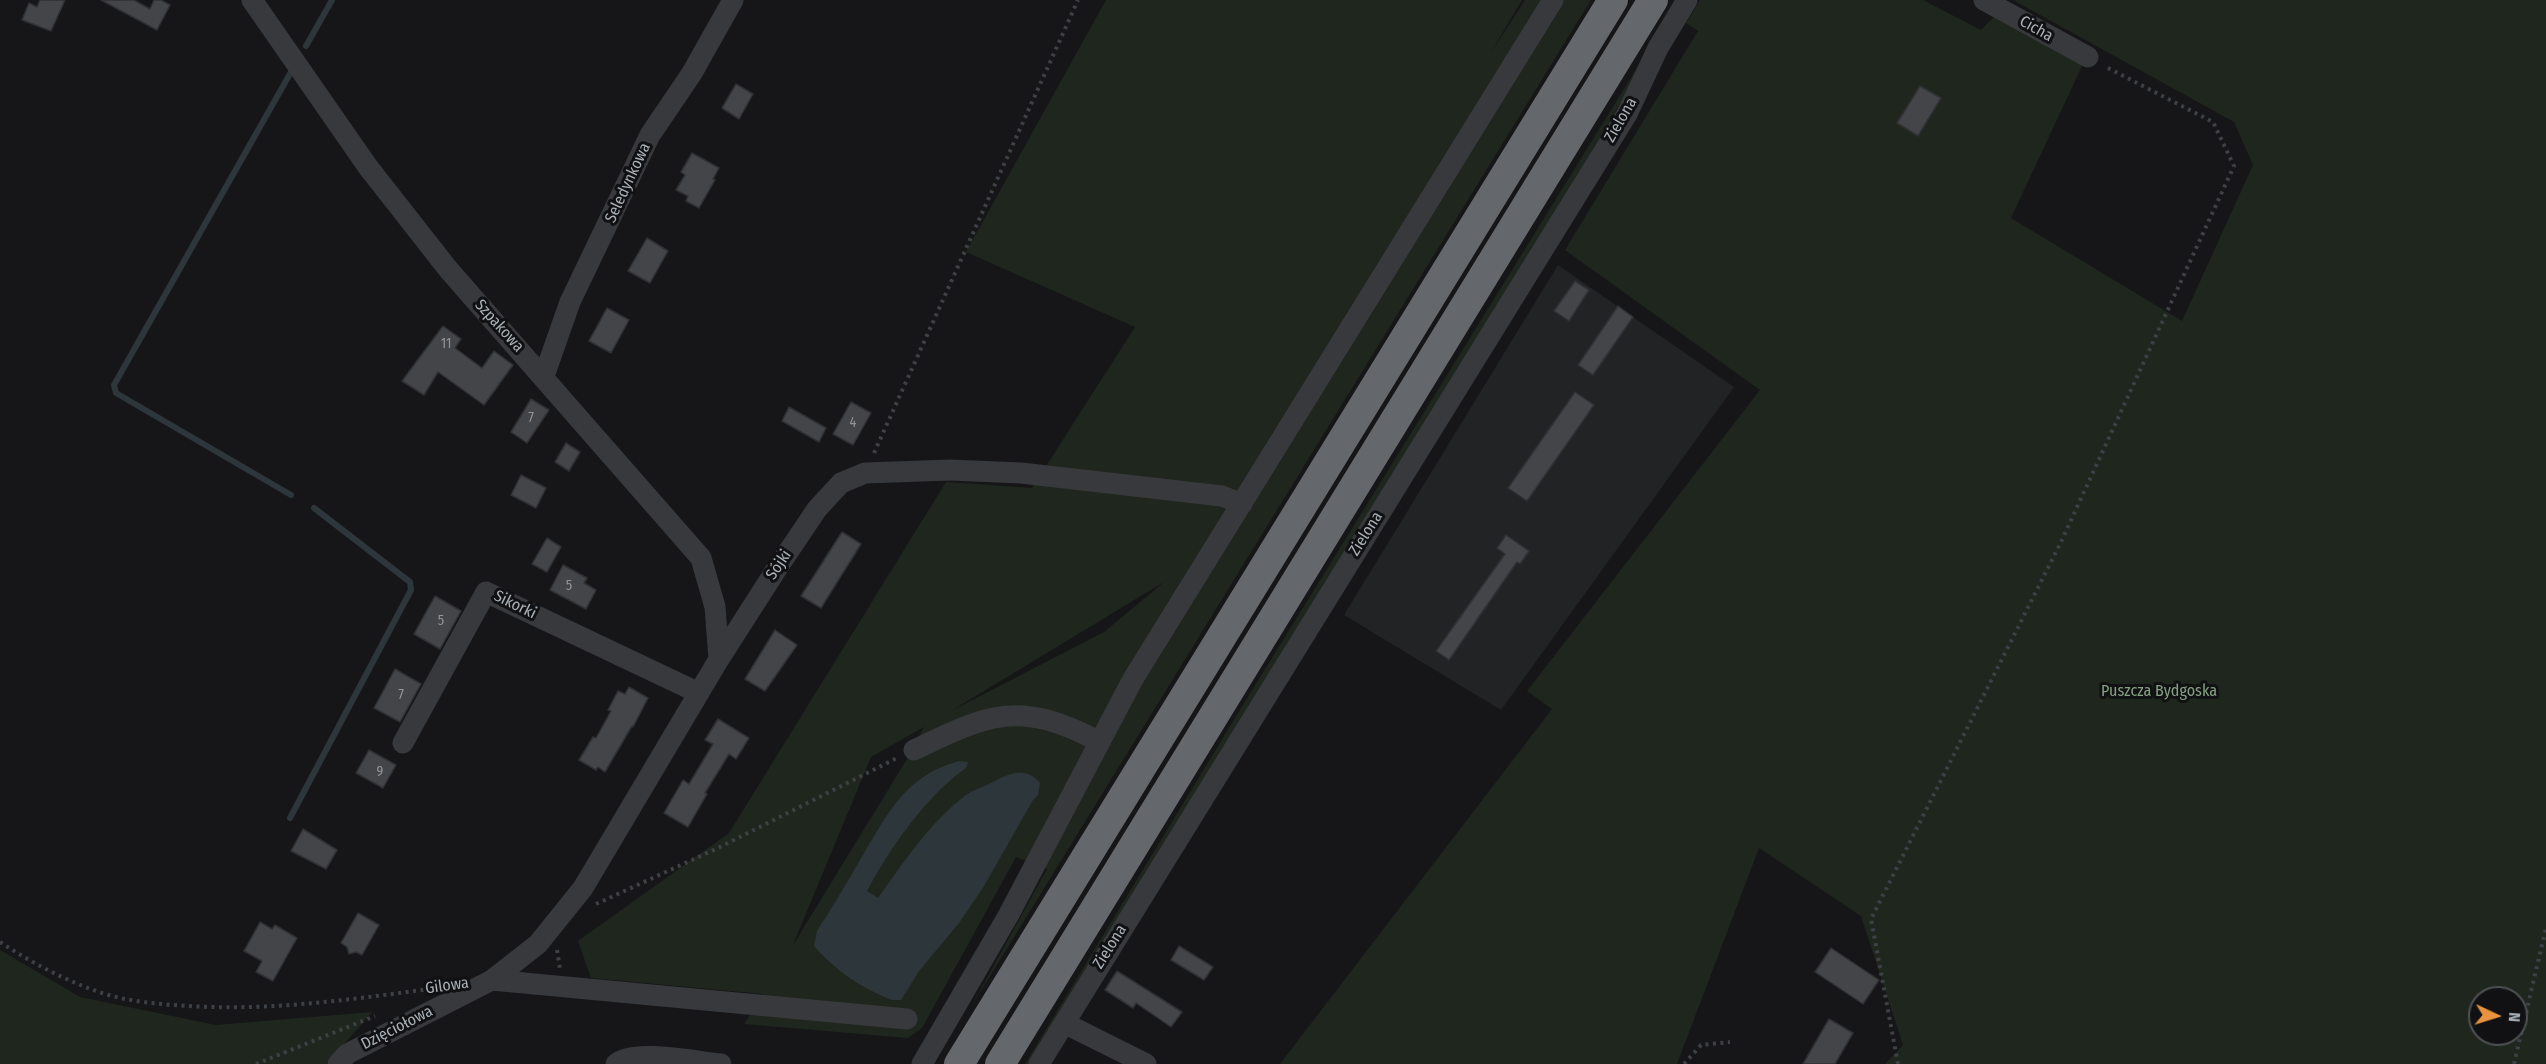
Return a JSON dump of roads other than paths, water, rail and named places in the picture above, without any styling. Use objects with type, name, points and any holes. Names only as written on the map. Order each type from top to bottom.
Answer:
[{"type":"highway","points":[[959,1064],[1613,0]]},
{"type":"highway","points":[[1000,1064],[1653,0]]},
{"type":"street","name":"Szpakowa","points":[[252,0],[368,167],[448,269],[701,558],[715,607],[719,659]]},
{"type":"street","name":"Seledynkowa","points":[[544,376],[570,302],[650,135],[692,73],[734,0]]},
{"type":"street","points":[[922,1064],[1008,916],[1098,741],[1133,679],[1552,0]]},
{"type":"street","name":"Zielona","points":[[1039,1064],[1627,114],[1658,48],[1687,0]]},
{"type":"street","name":"Cicha","points":[[1984,0],[2088,57]]},
{"type":"street","name":"Sójki","points":[[492,980],[538,944],[583,888],[719,659],[817,509],[842,483],[865,473],[950,470],[1021,473],[1222,496],[1242,504]]},
{"type":"street","name":"Sikorki","points":[[403,743],[486,591],[699,693]]},
{"type":"street","points":[[914,750],[955,730],[990,717],[1017,715],[1041,717],[1098,741]]},
{"type":"street","name":"Gilowa","points":[[492,980],[907,1019]]},
{"type":"street","name":"Dzięciołowa","points":[[338,1064],[347,1054],[492,980]]},
{"type":"street","points":[[1064,1023],[1146,1064]]},
{"type":"street","points":[[616,1064],[619,1061],[638,1057],[721,1064]]},
{"type":"waterway","points":[[306,46],[332,0]]},
{"type":"waterway","points":[[291,72],[114,385],[116,393],[291,495]]},
{"type":"waterway","points":[[290,818],[411,590],[410,582],[314,508]]},
{"type":"park label","name":"Puszcza Bydgoska","points":[[2159,692]]}]
